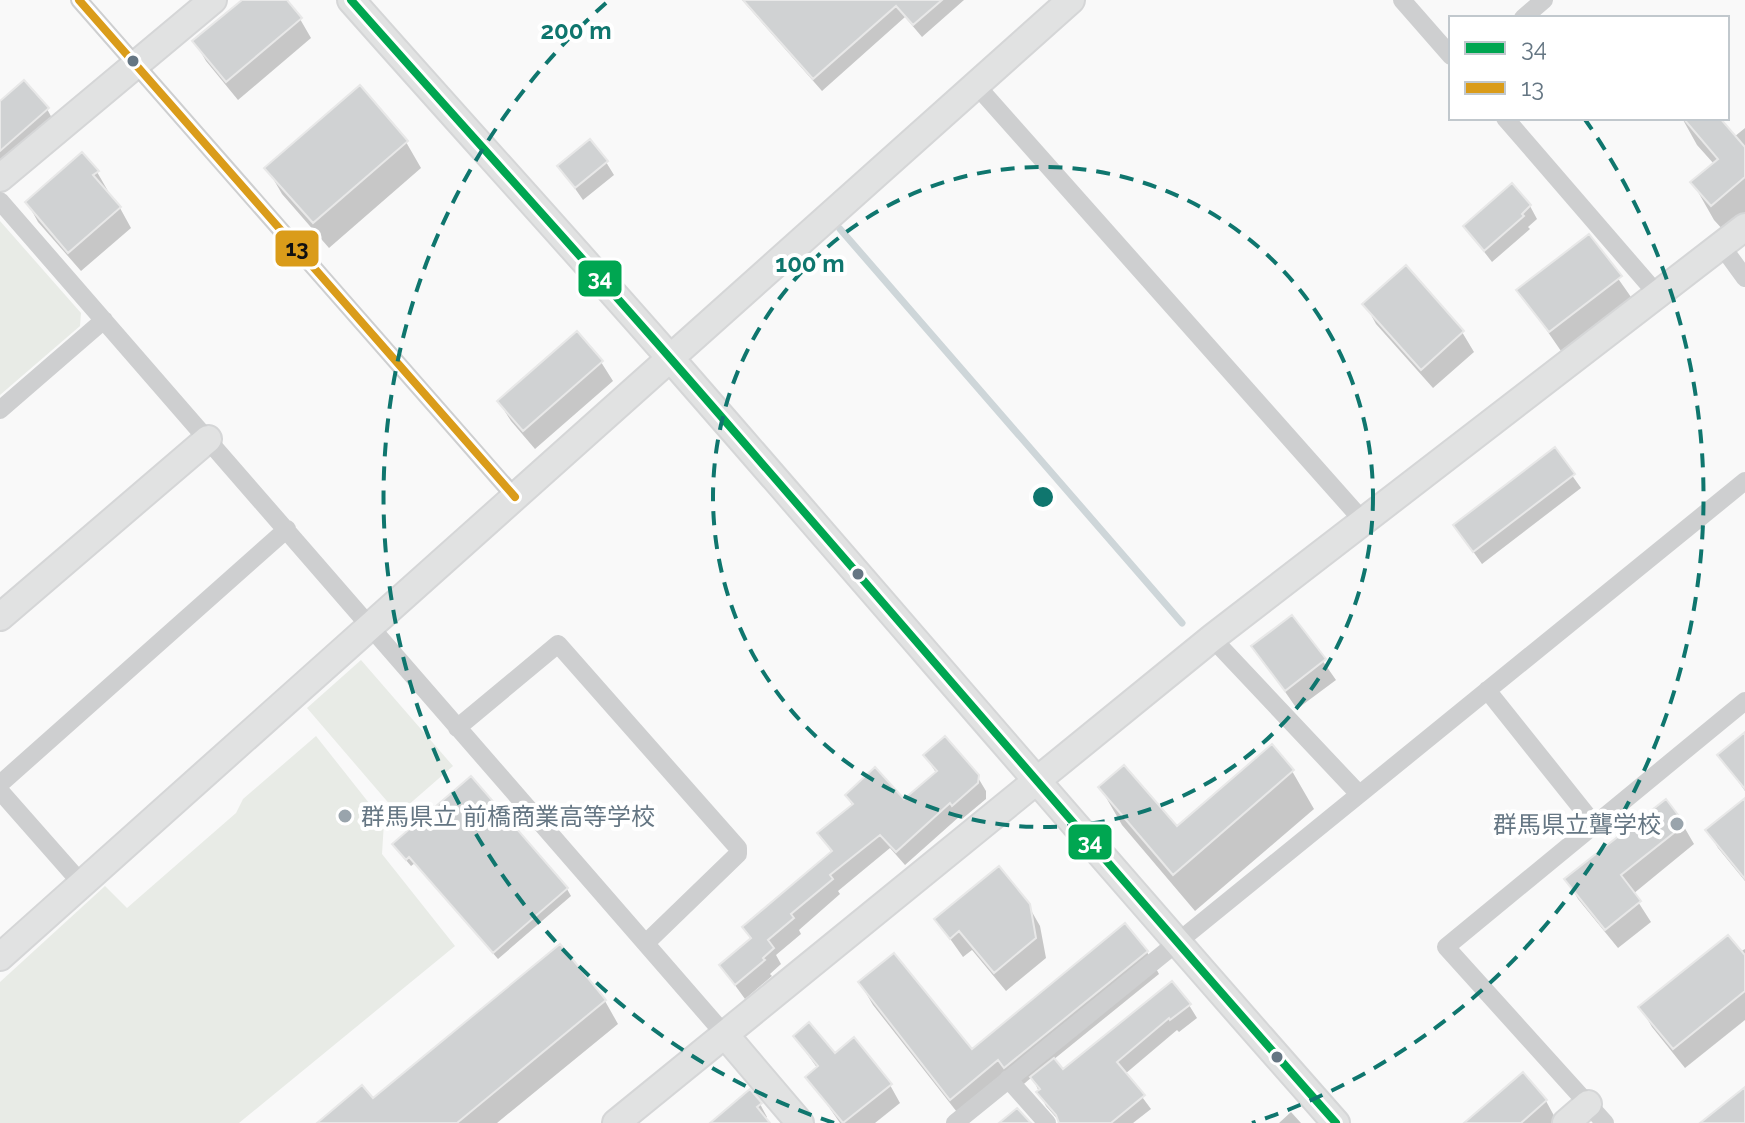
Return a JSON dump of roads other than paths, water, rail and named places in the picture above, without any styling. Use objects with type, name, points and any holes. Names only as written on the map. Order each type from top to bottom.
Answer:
[{"type":"street","points":[[79,0],[515,497]]},
{"type":"street","points":[[0,178],[213,0]]},
{"type":"street","points":[[351,0],[670,358],[1176,943],[1336,1123]]},
{"type":"street","points":[[0,957],[1071,0]]},
{"type":"street","points":[[1402,0],[1449,54]]},
{"type":"street","points":[[1525,16],[1544,0]]},
{"type":"street","points":[[976,85],[1364,522]]},
{"type":"street","points":[[1507,120],[1657,294]]},
{"type":"street","points":[[0,201],[577,867],[647,942],[800,1123]]},
{"type":"street","points":[[616,1123],[1212,638],[1745,227]]},
{"type":"street","points":[[1721,245],[1745,278]]},
{"type":"street","points":[[0,410],[104,320]]},
{"type":"street","points":[[0,617],[208,439]]},
{"type":"street","points":[[955,1123],[1745,481]]},
{"type":"street","points":[[0,784],[287,529]]},
{"type":"street","points":[[1212,638],[1359,794]]},
{"type":"street","points":[[457,728],[558,644],[738,848],[738,854],[647,942]]},
{"type":"street","points":[[1487,690],[1594,824]]},
{"type":"street","points":[[1566,1123],[1596,1114],[1446,947],[1745,701]]},
{"type":"street","points":[[0,791],[82,884]]},
{"type":"street","points":[[1008,1079],[1047,1123]]},
{"type":"waterway","points":[[840,229],[1182,623]]},
{"type":"place","name":"群馬県立 前橋商業高等学校","points":[[345,816]]},
{"type":"place","name":"群馬県立聾学校","points":[[1677,824]]}]
